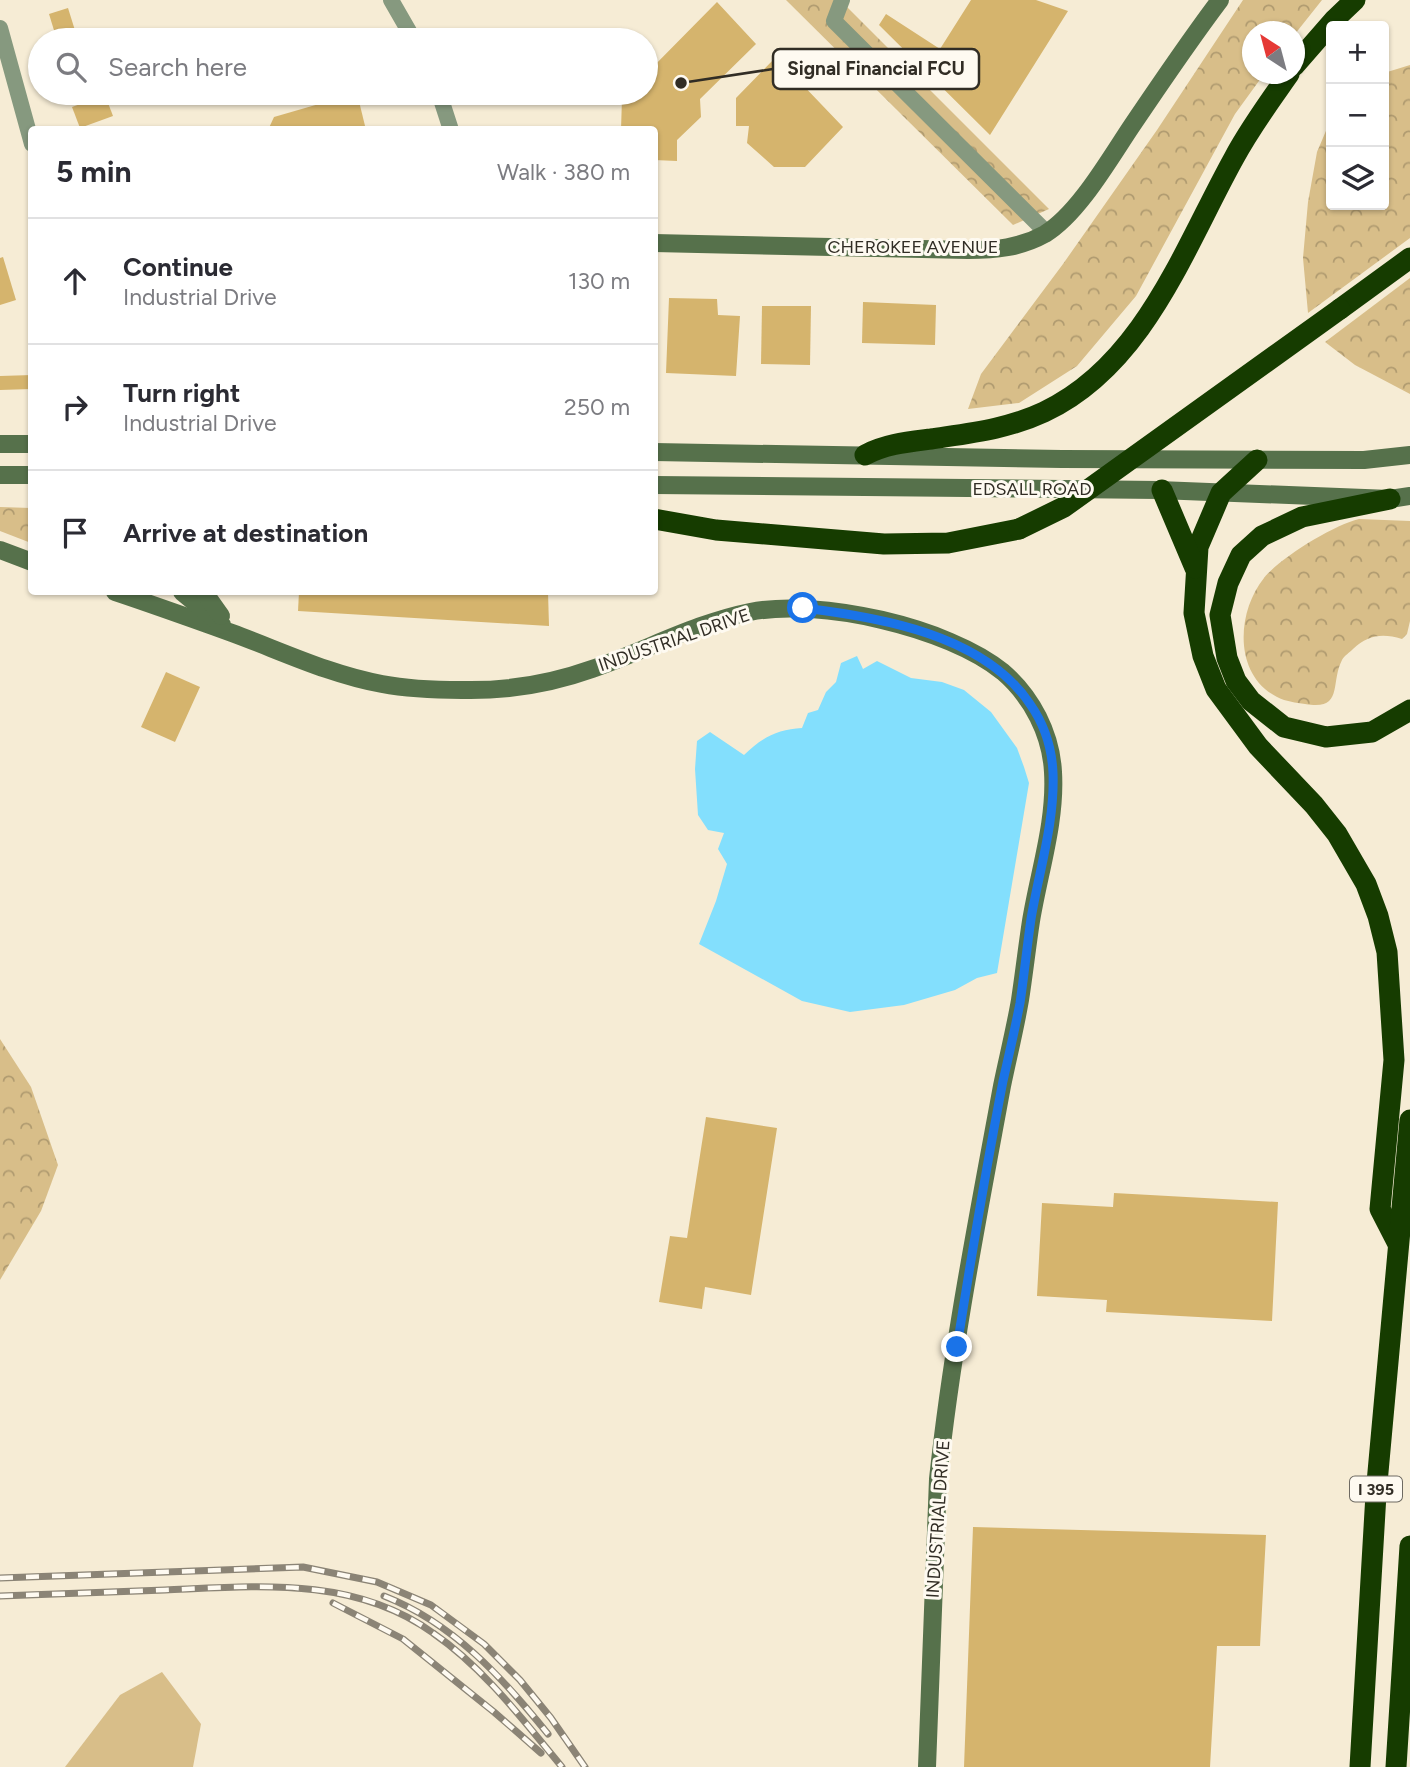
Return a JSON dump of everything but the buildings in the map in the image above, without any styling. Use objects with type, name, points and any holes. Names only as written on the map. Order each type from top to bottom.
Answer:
[{"type":"highway","points":[[1305,53],[1355,0]]},
{"type":"highway","points":[[865,455],[882,446],[986,431],[1019,423],[1069,399],[1091,382],[1131,340],[1155,305],[1234,157],[1282,84]]},
{"type":"highway","points":[[658,520],[716,530],[884,544],[948,543],[1019,529],[1064,507],[1410,258]]},
{"type":"highway","points":[[1257,460],[1221,493],[1198,547],[1194,613],[1203,656],[1216,689],[1258,746],[1314,805],[1336,834],[1366,884],[1378,915],[1387,952],[1394,1060],[1380,1209],[1398,1244]]},
{"type":"highway","points":[[1161,490],[1196,569]]},
{"type":"highway","points":[[1400,498],[1302,517],[1262,537],[1241,555],[1228,583],[1220,615],[1227,659],[1236,681],[1251,701],[1284,727],[1326,737],[1372,732],[1410,710]]},
{"type":"highway","name":"I 395","points":[[1360,1767],[1376,1494],[1410,1120]]},
{"type":"highway","points":[[1396,1767],[1410,1546]]},
{"type":"street","points":[[391,0],[407,28]]},
{"type":"street","points":[[842,0],[834,21],[1046,233]]},
{"type":"street","name":"CHEROKEE AVENUE","points":[[658,243],[999,250],[1024,244],[1046,233],[1077,204],[1220,0]]},
{"type":"street","points":[[0,28],[28,130]]},
{"type":"street","points":[[443,105],[450,126]]},
{"type":"street","points":[[0,444],[28,444]]},
{"type":"street","name":"EDSALL ROAD","points":[[658,452],[1257,460],[1364,460],[1410,455]]},
{"type":"street","points":[[0,475],[28,475]]},
{"type":"street","name":"EDSALL ROAD","points":[[658,485],[1161,490],[1400,498]]},
{"type":"street","points":[[0,550],[28,560]]},
{"type":"street","points":[[124,595],[178,614]]},
{"type":"street","name":"INDUSTRIAL DRIVE","points":[[161,595],[178,614],[317,665],[380,684],[463,691],[523,687],[564,678],[747,613],[803,608],[875,620],[953,643],[1003,672],[1017,686],[1035,712],[1051,752],[1052,799],[1031,918],[1020,1002],[971,1265],[941,1451],[927,1767]]},
{"type":"street","name":"INDUSTRIAL DRIVE","points":[[186,595],[233,634]]},
{"type":"street","points":[[206,595],[233,634]]},
{"type":"green space","points":[[786,0],[840,0],[1049,209],[1013,225]]},
{"type":"green space","points":[[1243,0],[1322,0],[1305,21],[1242,21],[1242,84],[1257,84],[1235,114],[1136,296],[1077,366],[1019,403],[968,409],[981,374],[1063,264],[1157,130]]},
{"type":"green space","points":[[1410,65],[1410,238],[1308,313],[1303,258],[1308,202],[1317,152],[1326,131],[1326,210],[1389,210],[1389,71]]},
{"type":"green space","points":[[1410,278],[1410,394],[1355,365],[1325,342]]},
{"type":"green space","points":[[0,507],[28,508],[28,542],[0,531]]},
{"type":"green space","points":[[1359,519],[1410,521],[1410,621],[1407,634],[1402,639],[1388,636],[1370,638],[1353,649],[1342,660],[1334,693],[1326,703],[1317,705],[1284,700],[1267,691],[1255,678],[1248,663],[1244,627],[1254,593],[1272,570],[1295,552],[1336,528]]},
{"type":"green space","points":[[0,1039],[31,1087],[58,1165],[41,1211],[0,1280]]},
{"type":"green space","points":[[162,1672],[201,1724],[193,1767],[65,1767],[120,1695]]},
{"type":"water","points":[[857,656],[863,669],[877,661],[911,678],[942,682],[964,690],[991,712],[1017,748],[1029,783],[997,973],[977,978],[955,990],[904,1005],[850,1012],[802,1001],[699,944],[727,864],[718,849],[724,833],[708,830],[698,815],[695,769],[697,741],[710,732],[744,755],[770,736],[785,730],[802,728],[808,713],[818,710],[826,692],[836,682],[841,663]]},
{"type":"railway","points":[[0,1578],[303,1567],[377,1582],[431,1605],[484,1644],[520,1680],[585,1767]]},
{"type":"railway","points":[[0,1596],[269,1587],[338,1593],[371,1602],[403,1615],[452,1647],[502,1695],[562,1767]]},
{"type":"railway","points":[[384,1596],[409,1607],[454,1636],[494,1672],[548,1734]]},
{"type":"railway","points":[[333,1603],[403,1639],[541,1753]]},
{"type":"place","name":"Signal Financial FCU","points":[[681,83]]},
{"type":"route","points":[[803,608],[875,620],[915,630],[953,643],[980,657],[1003,672],[1030,702],[1042,725],[1051,752],[1051,809],[1031,918],[1020,1002],[1003,1082],[957,1347]]}]
